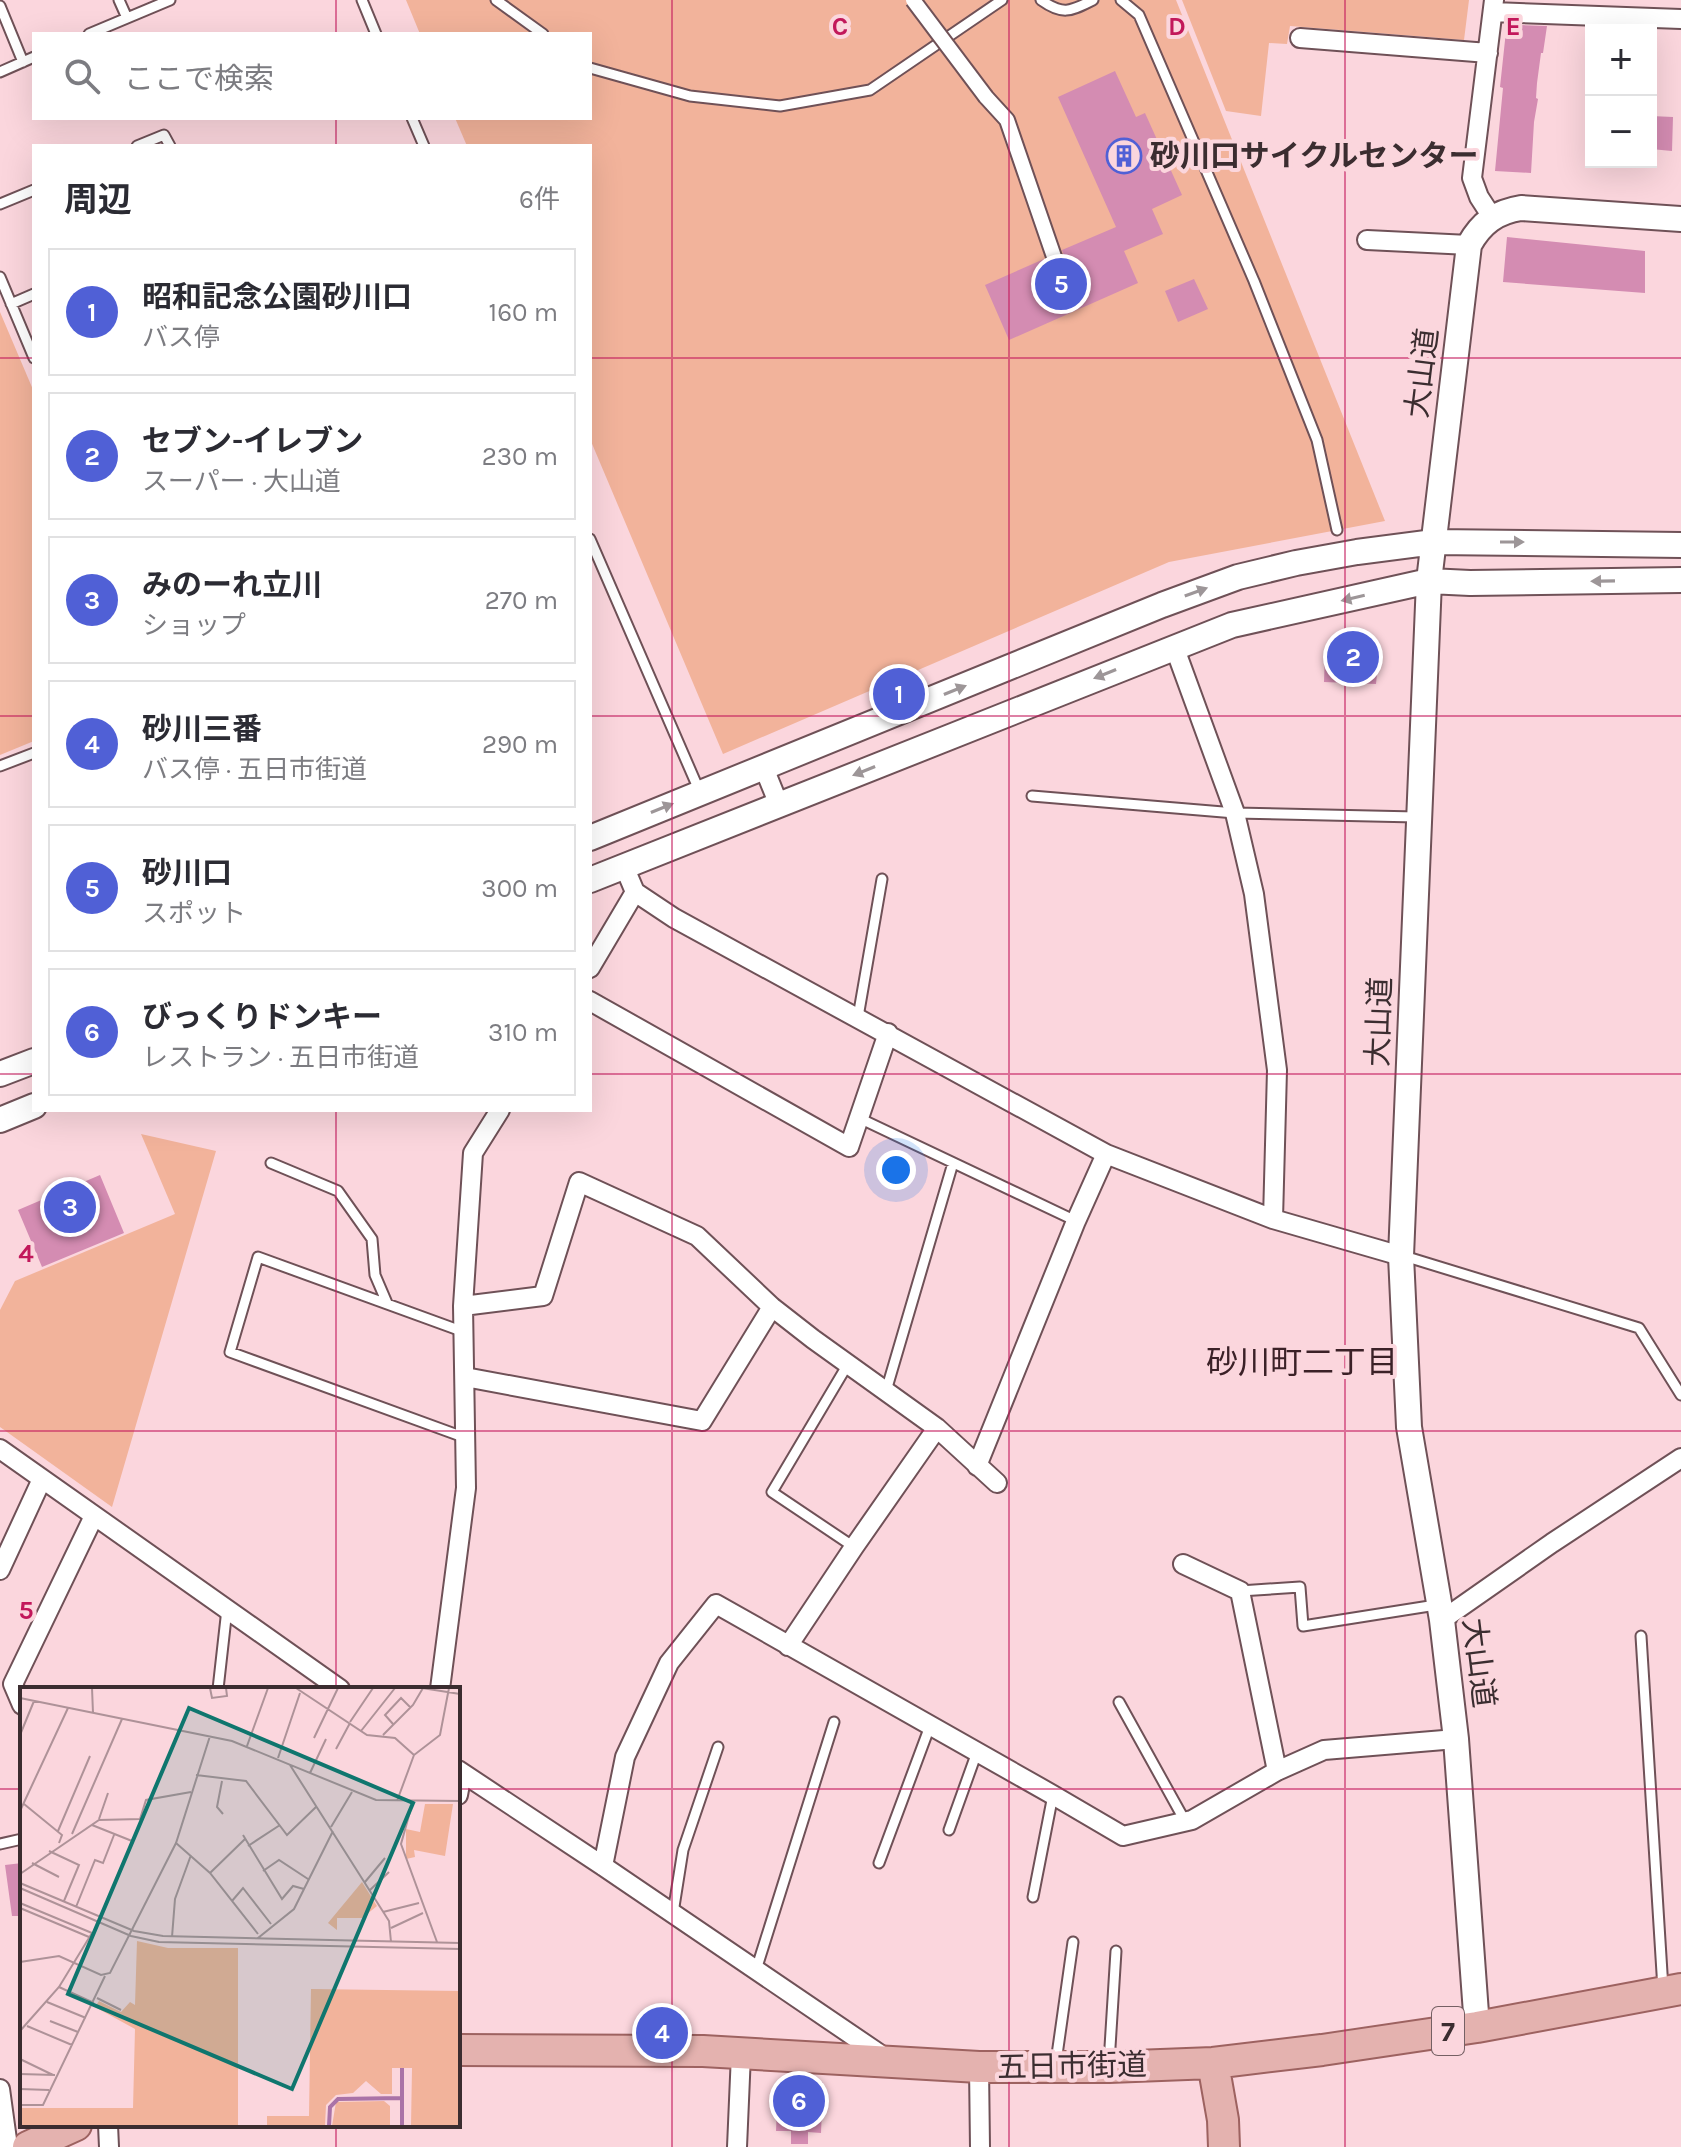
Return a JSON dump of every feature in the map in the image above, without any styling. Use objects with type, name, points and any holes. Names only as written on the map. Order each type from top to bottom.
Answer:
[{"type":"main road","name":"五日市街道","points":[[460,2050],[741,2054],[979,2067],[1213,2063],[1477,2027],[1676,1991]]},
{"type":"main road","points":[[1213,2063],[1223,2120],[1224,2147]]},
{"type":"main road","points":[[28,2147],[72,2127]]},
{"type":"street","points":[[913,0],[1007,120],[1062,280]]},
{"type":"street","points":[[1492,217],[1479,197],[1472,178],[1493,6],[1681,19]]},
{"type":"street","points":[[1300,38],[1488,53]]},
{"type":"street","points":[[1367,240],[1469,245],[1477,230],[1492,217],[1521,208],[1681,219]]},
{"type":"street","name":"大山道","points":[[1469,245],[1429,581],[1401,1256],[1409,1427],[1441,1612],[1456,1739],[1477,2027]]},
{"type":"street","points":[[592,837],[1162,605],[1238,577],[1357,552],[1434,542],[1681,545]]},
{"type":"street","points":[[592,879],[1232,625],[1429,581],[1681,580]]},
{"type":"street","points":[[1174,646],[1235,813],[1254,894],[1277,1070],[1273,1219]]},
{"type":"street","points":[[764,768],[779,805]]},
{"type":"street","points":[[624,866],[635,892],[674,918],[1106,1154],[1273,1219],[1401,1256]]},
{"type":"street","points":[[592,965],[635,892]]},
{"type":"street","points":[[592,1002],[849,1147],[888,1033]]},
{"type":"street","points":[[0,1074],[32,1062]]},
{"type":"street","points":[[0,1120],[32,1107]]},
{"type":"street","points":[[440,1687],[466,1488],[463,1306],[473,1153],[499,1112]]},
{"type":"street","points":[[977,1466],[1106,1154]]},
{"type":"street","points":[[463,1306],[543,1296],[579,1182],[697,1236],[772,1307],[937,1428],[997,1483]]},
{"type":"street","points":[[465,1377],[702,1421],[772,1307]]},
{"type":"street","points":[[788,1646],[937,1428]]},
{"type":"street","points":[[0,1449],[337,1687]]},
{"type":"street","points":[[1441,1612],[1681,1458]]},
{"type":"street","points":[[0,1570],[42,1479]]},
{"type":"street","points":[[20,1700],[13,1684],[94,1516]]},
{"type":"street","points":[[1183,1564],[1240,1591],[1277,1771]]},
{"type":"street","points":[[603,1866],[625,1757],[669,1663],[716,1604],[1123,1836],[1192,1820],[1277,1771],[1324,1750],[1456,1739]]},
{"type":"street","points":[[460,1771],[892,2062]]},
{"type":"street","points":[[737,2147],[741,2054]]},
{"type":"street","points":[[979,2067],[980,2147]]},
{"type":"street","points":[[0,2089],[8,2147]]},
{"type":"street","points":[[108,2127],[109,2147]]},
{"type":"lane","points":[[119,0],[127,18]]},
{"type":"lane","points":[[94,32],[170,0]]},
{"type":"lane","points":[[362,0],[375,32]]},
{"type":"lane","points":[[496,0],[540,32]]},
{"type":"lane","points":[[592,69],[690,96],[780,106],[870,90],[1002,0]]},
{"type":"lane","points":[[1041,0],[1056,11],[1075,9],[1093,0]]},
{"type":"lane","points":[[1121,0],[1139,15],[1254,281],[1317,440],[1337,530]]},
{"type":"lane","points":[[0,6],[23,62]]},
{"type":"lane","points":[[0,72],[32,58]]},
{"type":"lane","points":[[413,120],[423,144]]},
{"type":"lane","points":[[142,144],[164,135],[169,144]]},
{"type":"lane","points":[[0,204],[32,191]]},
{"type":"lane","points":[[0,277],[32,353]]},
{"type":"lane","points":[[11,304],[32,295]]},
{"type":"lane","points":[[592,544],[700,793]]},
{"type":"lane","points":[[0,766],[32,754]]},
{"type":"lane","points":[[1032,796],[1235,813],[1420,817]]},
{"type":"lane","points":[[858,1017],[882,879]]},
{"type":"lane","points":[[859,1118],[1076,1221]]},
{"type":"lane","points":[[271,1163],[338,1191],[372,1239],[375,1275],[387,1303]]},
{"type":"lane","points":[[886,1391],[953,1163]]},
{"type":"lane","points":[[1401,1256],[1639,1328],[1681,1395]]},
{"type":"lane","points":[[464,1332],[258,1257],[230,1352],[466,1438]]},
{"type":"lane","points":[[848,1364],[772,1492],[854,1547]]},
{"type":"lane","points":[[1240,1591],[1300,1587],[1303,1626],[1441,1612]]},
{"type":"lane","points":[[218,1687],[227,1609]]},
{"type":"lane","points":[[1641,1636],[1676,1991]]},
{"type":"lane","points":[[1119,1702],[1185,1821]]},
{"type":"lane","points":[[756,1970],[834,1722]]},
{"type":"lane","points":[[879,1863],[930,1726]]},
{"type":"lane","points":[[673,1913],[683,1850],[718,1747]]},
{"type":"lane","points":[[949,1830],[977,1752]]},
{"type":"lane","points":[[1033,1897],[1053,1795]]},
{"type":"lane","points":[[0,1844],[20,1839]]},
{"type":"lane","points":[[1055,2068],[1073,1942]]},
{"type":"lane","points":[[1109,2067],[1116,1951]]},
{"type":"shaded area","points":[[406,0],[1176,0],[1385,521],[1169,562],[723,754],[592,444],[592,144],[466,144],[456,120],[592,120],[592,32],[419,32]]},
{"type":"shaded area","points":[[1182,0],[1469,0],[1464,40],[1290,26],[1287,44],[1269,43],[1261,116],[1226,111]]},
{"type":"shaded area","points":[[0,312],[32,387],[32,742],[0,755]]},
{"type":"shaded area","points":[[141,1134],[216,1151],[112,1507],[0,1427],[0,1310],[15,1281],[175,1214]]},
{"type":"building","points":[[1520,25],[1547,26],[1537,83],[1531,173],[1495,171],[1506,31],[1519,33]]},
{"type":"building","points":[[1115,71],[1136,117],[1145,113],[1182,195],[1152,209],[1163,234],[1124,251],[1138,283],[1009,340],[985,285],[1044,259],[1055,287],[1066,289],[1072,278],[1062,250],[1116,227],[1058,97]]},
{"type":"building","points":[[1657,116],[1673,117],[1672,151],[1657,150]]},
{"type":"building","points":[[1507,237],[1645,251],[1645,293],[1503,282]]},
{"type":"building","points":[[1194,279],[1208,309],[1178,322],[1165,291]]},
{"type":"building","points":[[1325,652],[1379,654],[1376,684],[1324,682]]},
{"type":"building","points":[[100,1175],[124,1233],[42,1267],[18,1210]]},
{"type":"building","points":[[20,1863],[20,1916],[12,1916],[5,1865]]},
{"type":"building","points":[[778,2081],[823,2082],[821,2133],[808,2132],[808,2144],[791,2144],[791,2131],[776,2131]]},
{"type":"place","name":"砂川口サイクルセンター","points":[[1124,156]]},
{"type":"place","name":"砂川口","points":[[1061,284]]},
{"type":"place","name":"セブン-イレブン","points":[[1353,657]]},
{"type":"place","name":"昭和記念公園砂川口","points":[[899,694]]},
{"type":"place","name":"みのーれ立川","points":[[70,1207]]},
{"type":"place","name":"砂川三番","points":[[662,2033]]},
{"type":"place","name":"びっくりドンキー","points":[[799,2101]]},
{"type":"district","name":"砂川町二丁目","points":[[1302,1362]]}]
